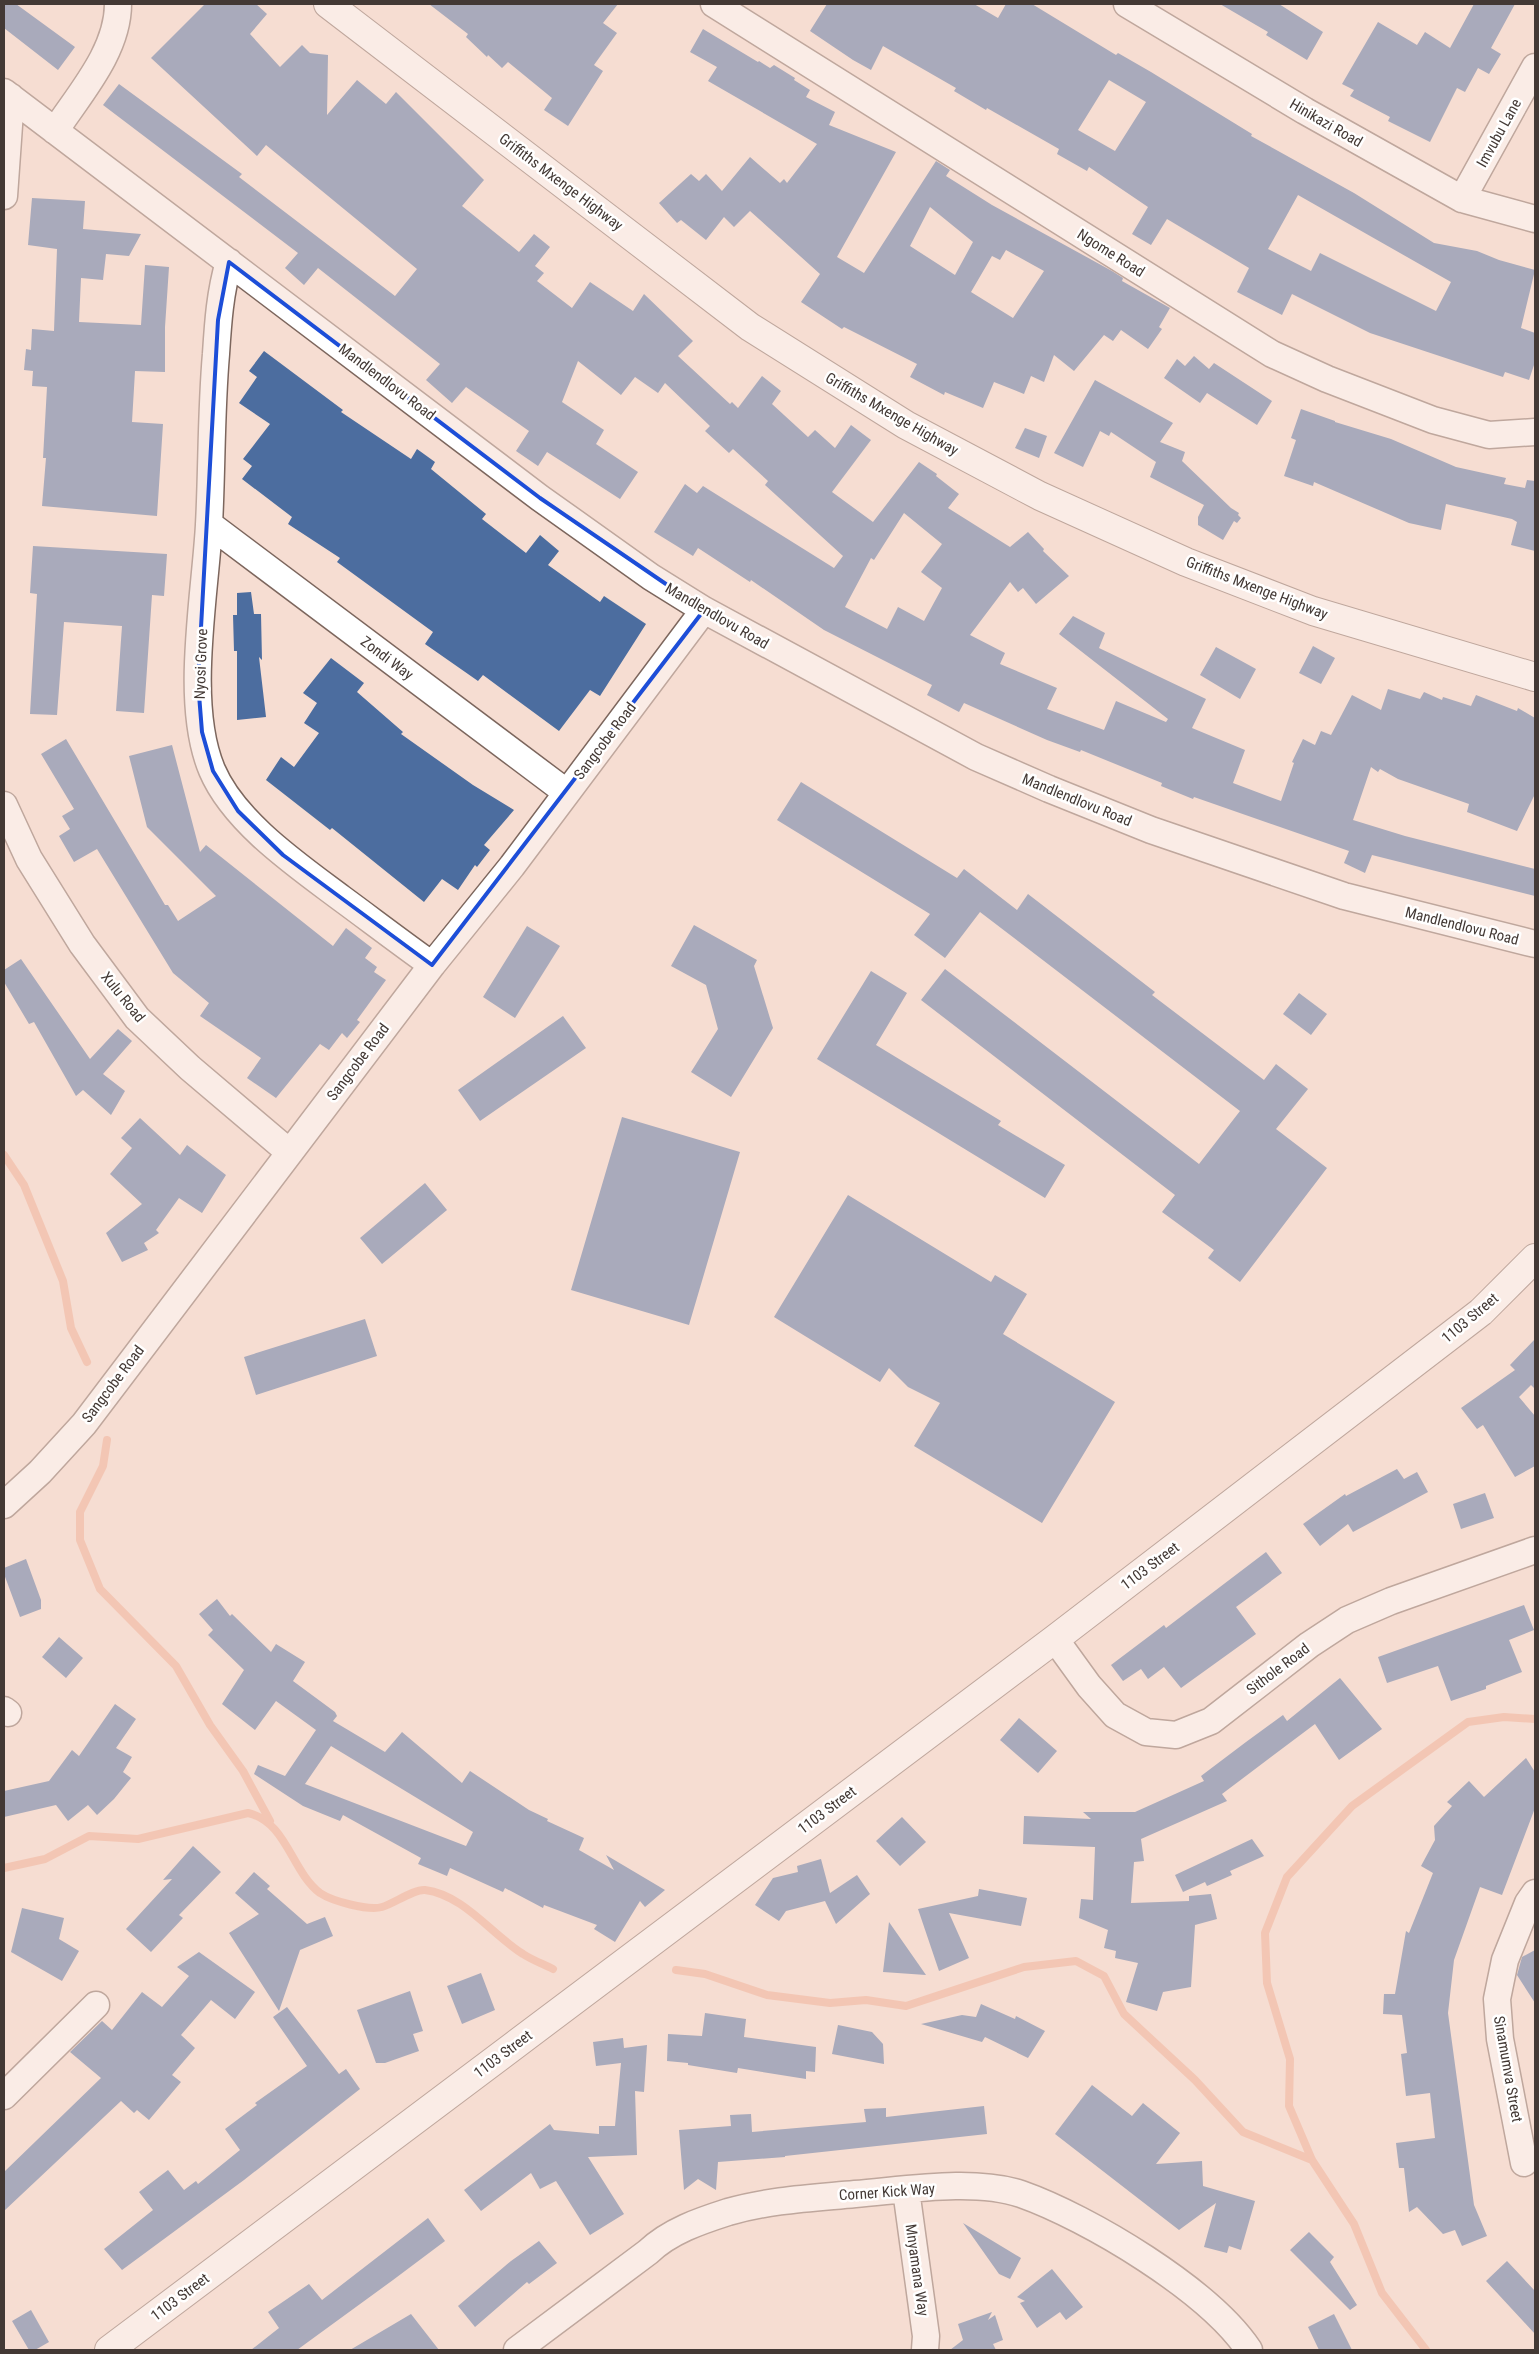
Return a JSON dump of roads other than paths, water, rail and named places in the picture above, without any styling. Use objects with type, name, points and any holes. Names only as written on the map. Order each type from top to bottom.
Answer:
[{"type":"street","points":[[55,131],[110,44],[118,17],[118,4]]},
{"type":"street","name":"Griffiths Mxenge Highway","points":[[328,4],[750,327],[906,425],[1040,496],[1186,562],[1313,611],[1535,677]]},
{"type":"street","name":"Ngome Road","points":[[714,4],[1272,354],[1327,379],[1432,420],[1489,435],[1535,432]]},
{"type":"street","name":"Hinikazi Road","points":[[1128,4],[1305,111],[1462,199],[1535,219]]},
{"type":"street","name":"Imvubu Lane","points":[[1462,199],[1535,67]]},
{"type":"street","points":[[4,196],[7,95]]},
{"type":"street","name":"Mandlendlovu Road","points":[[7,95],[540,498],[651,576],[704,610],[976,757],[1151,830],[1344,896],[1535,944]]},
{"type":"street","name":"Nyosi Grove","points":[[229,262],[218,320],[212,399],[209,524],[198,682],[202,732],[213,771],[238,811],[283,855],[432,965]]},
{"type":"street","name":"Zondi Way","points":[[209,524],[566,792]]},
{"type":"street","name":"Sangcobe Road","points":[[4,1505],[40,1472],[84,1424],[288,1152],[432,965],[512,866],[704,610]]},
{"type":"street","name":"Xulu Road","points":[[4,805],[29,859],[77,936],[137,1018],[190,1068],[288,1152]]},
{"type":"street","name":"1103 Street","points":[[109,2350],[1055,1639],[1481,1312],[1535,1258]]},
{"type":"street","name":"Sithole Road","points":[[1055,1639],[1089,1686],[1115,1715],[1146,1732],[1176,1735],[1211,1721],[1309,1645],[1347,1620],[1390,1601],[1535,1550]]},
{"type":"street","name":"Sinamumva Street","points":[[1524,2163],[1500,2039],[1497,1999],[1504,1960],[1528,1903],[1535,1893]]},
{"type":"street","points":[[4,2096],[96,2005]]},
{"type":"street","name":"Corner Kick Way","points":[[528,2347],[663,2238],[729,2212],[789,2200],[980,2186],[1020,2194],[1065,2213],[1140,2255],[1206,2302],[1243,2341],[1249,2350]]},
{"type":"street","name":"Mnyamana Way","points":[[906,2190],[926,2336],[925,2350]]},
{"type":"waterway","points":[[4,1155],[24,1185],[63,1281],[71,1328],[87,1362]]},
{"type":"waterway","points":[[107,1440],[103,1466],[80,1512],[80,1540],[100,1589],[176,1666],[210,1725],[243,1771],[270,1821]]},
{"type":"waterway","points":[[1426,2350],[1382,2293],[1354,2224],[1312,2160],[1289,2106],[1290,2059],[1267,1983],[1265,1933],[1287,1877],[1352,1806],[1468,1722],[1504,1717],[1535,1719]]},
{"type":"waterway","points":[[4,1868],[45,1859],[89,1836],[138,1839],[248,1813],[261,1818],[272,1826],[310,1884],[320,1893],[341,1902],[368,1908],[382,1907],[420,1890],[439,1893],[465,1907],[511,1946],[553,1969]]},
{"type":"waterway","points":[[676,1970],[705,1974],[767,1995],[830,2003],[866,2000],[906,2006],[1024,1967],[1076,1961],[1104,1976],[1124,2014],[1195,2080],[1243,2132],[1312,2160]]}]
